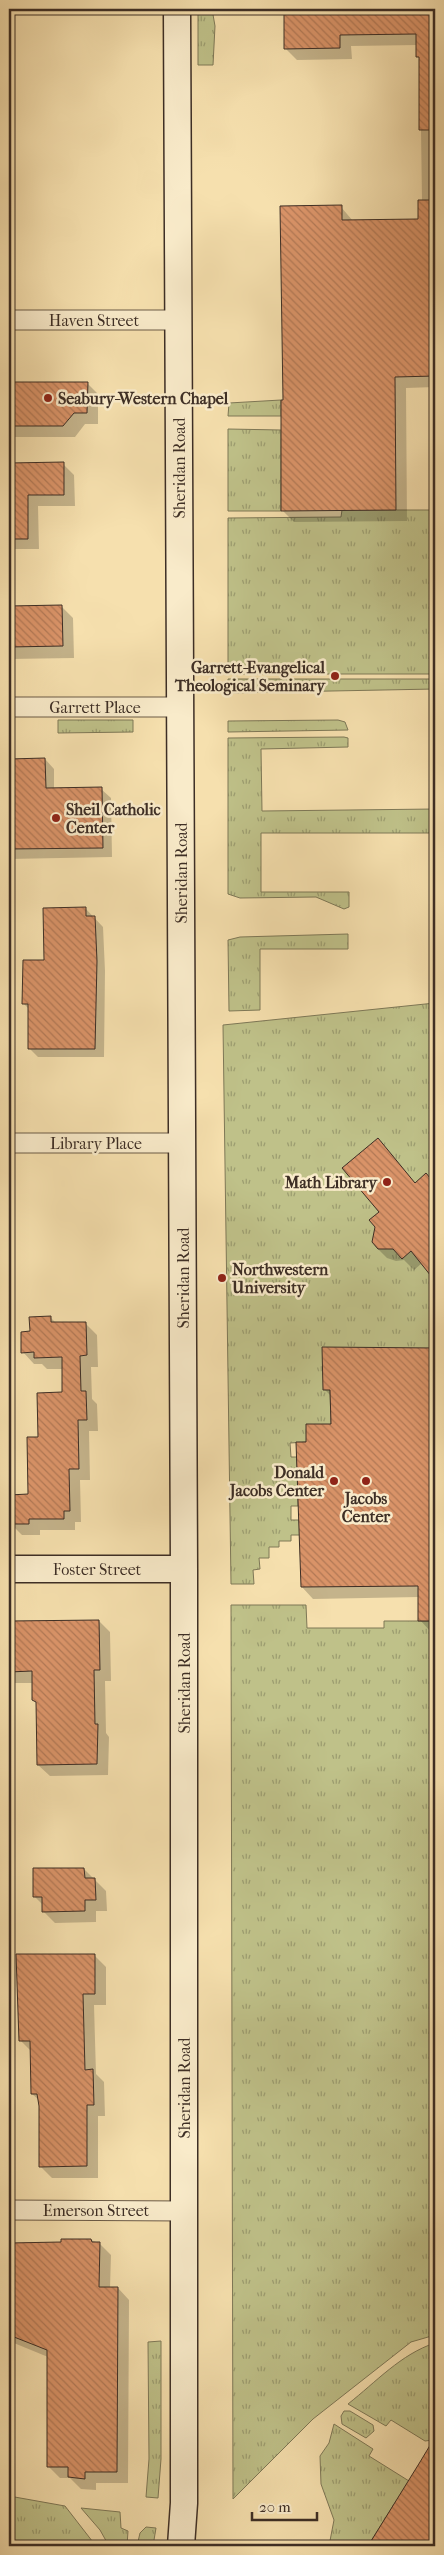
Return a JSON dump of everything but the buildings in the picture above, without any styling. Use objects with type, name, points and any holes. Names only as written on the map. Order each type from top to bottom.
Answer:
[{"type":"main road","name":"Sheridan Road","points":[[177,9],[184,1569],[184,2493],[182,2546]]},
{"type":"main road","name":"Foster Street","points":[[9,1569],[184,1569]]},
{"type":"street","name":"Haven Street","points":[[9,320],[178,320]]},
{"type":"street","name":"Garrett Place","points":[[9,707],[180,707]]},
{"type":"street","name":"Library Place","points":[[9,1143],[182,1143]]},
{"type":"street","name":"Emerson Street","points":[[9,2210],[184,2211]]},
{"type":"green space","points":[[198,9],[212,9],[215,26],[213,65],[198,65]]},
{"type":"green space","points":[[281,400],[281,416],[228,416],[229,403]]},
{"type":"green space","points":[[228,429],[281,430],[281,511],[228,511]]},
{"type":"green space","points":[[342,510],[435,510],[435,674],[228,674],[228,518],[341,517]]},
{"type":"green space","points":[[228,679],[435,679],[435,689],[228,693]]},
{"type":"green space","points":[[58,720],[133,720],[133,732],[58,733]]},
{"type":"green space","points":[[338,720],[345,722],[348,730],[228,732],[228,721]]},
{"type":"green space","points":[[228,738],[348,738],[348,747],[261,749],[262,811],[435,809],[435,833],[261,833],[261,892],[349,892],[349,907],[344,909],[316,897],[240,898],[228,894]]},
{"type":"green space","points":[[348,934],[348,949],[260,949],[260,1010],[229,1011],[228,940],[240,937]]},
{"type":"green space","points":[[435,1003],[435,1486],[324,1376],[330,1390],[331,1424],[306,1442],[290,1443],[291,1457],[297,1457],[298,1506],[291,1506],[291,1520],[309,1520],[310,1535],[291,1535],[291,1541],[279,1541],[279,1547],[269,1547],[269,1558],[259,1558],[260,1569],[253,1570],[254,1584],[231,1584],[223,1025]]},
{"type":"green space","points":[[231,1605],[306,1605],[307,1628],[384,1628],[384,1621],[435,1621],[435,2335],[411,2342],[313,2419],[233,2499]]},
{"type":"green space","points":[[161,2341],[161,2459],[158,2498],[146,2497],[149,2459],[148,2342]]},
{"type":"green space","points":[[435,2343],[433,2440],[425,2441],[391,2420],[386,2426],[348,2404],[400,2361]]},
{"type":"green space","points":[[344,2411],[350,2411],[373,2425],[374,2431],[366,2438],[342,2424],[341,2416]]},
{"type":"green space","points":[[334,2424],[373,2449],[369,2456],[409,2481],[371,2541],[374,2544],[372,2546],[329,2546],[334,2520],[321,2484],[320,2456],[329,2443]]},
{"type":"green space","points":[[9,2496],[65,2506],[96,2546],[9,2546]]},
{"type":"green space","points":[[81,2508],[120,2512],[121,2528],[128,2531],[127,2546],[109,2546],[100,2530]]},
{"type":"green space","points":[[146,2527],[156,2528],[153,2546],[137,2546],[140,2533]]},
{"type":"place","name":"Seabury-Western Chapel","points":[[48,398]]},
{"type":"place","name":"Garrett-Evangelical Theological Seminary","points":[[335,676]]},
{"type":"place","name":"Sheil Catholic Center","points":[[56,818]]},
{"type":"place","name":"Math Library","points":[[387,1182]]},
{"type":"place","name":"Northwestern University","points":[[222,1278]]},
{"type":"place","name":"Donald Jacobs Center","points":[[334,1481]]},
{"type":"place","name":"Jacobs Center","points":[[366,1481]]}]
